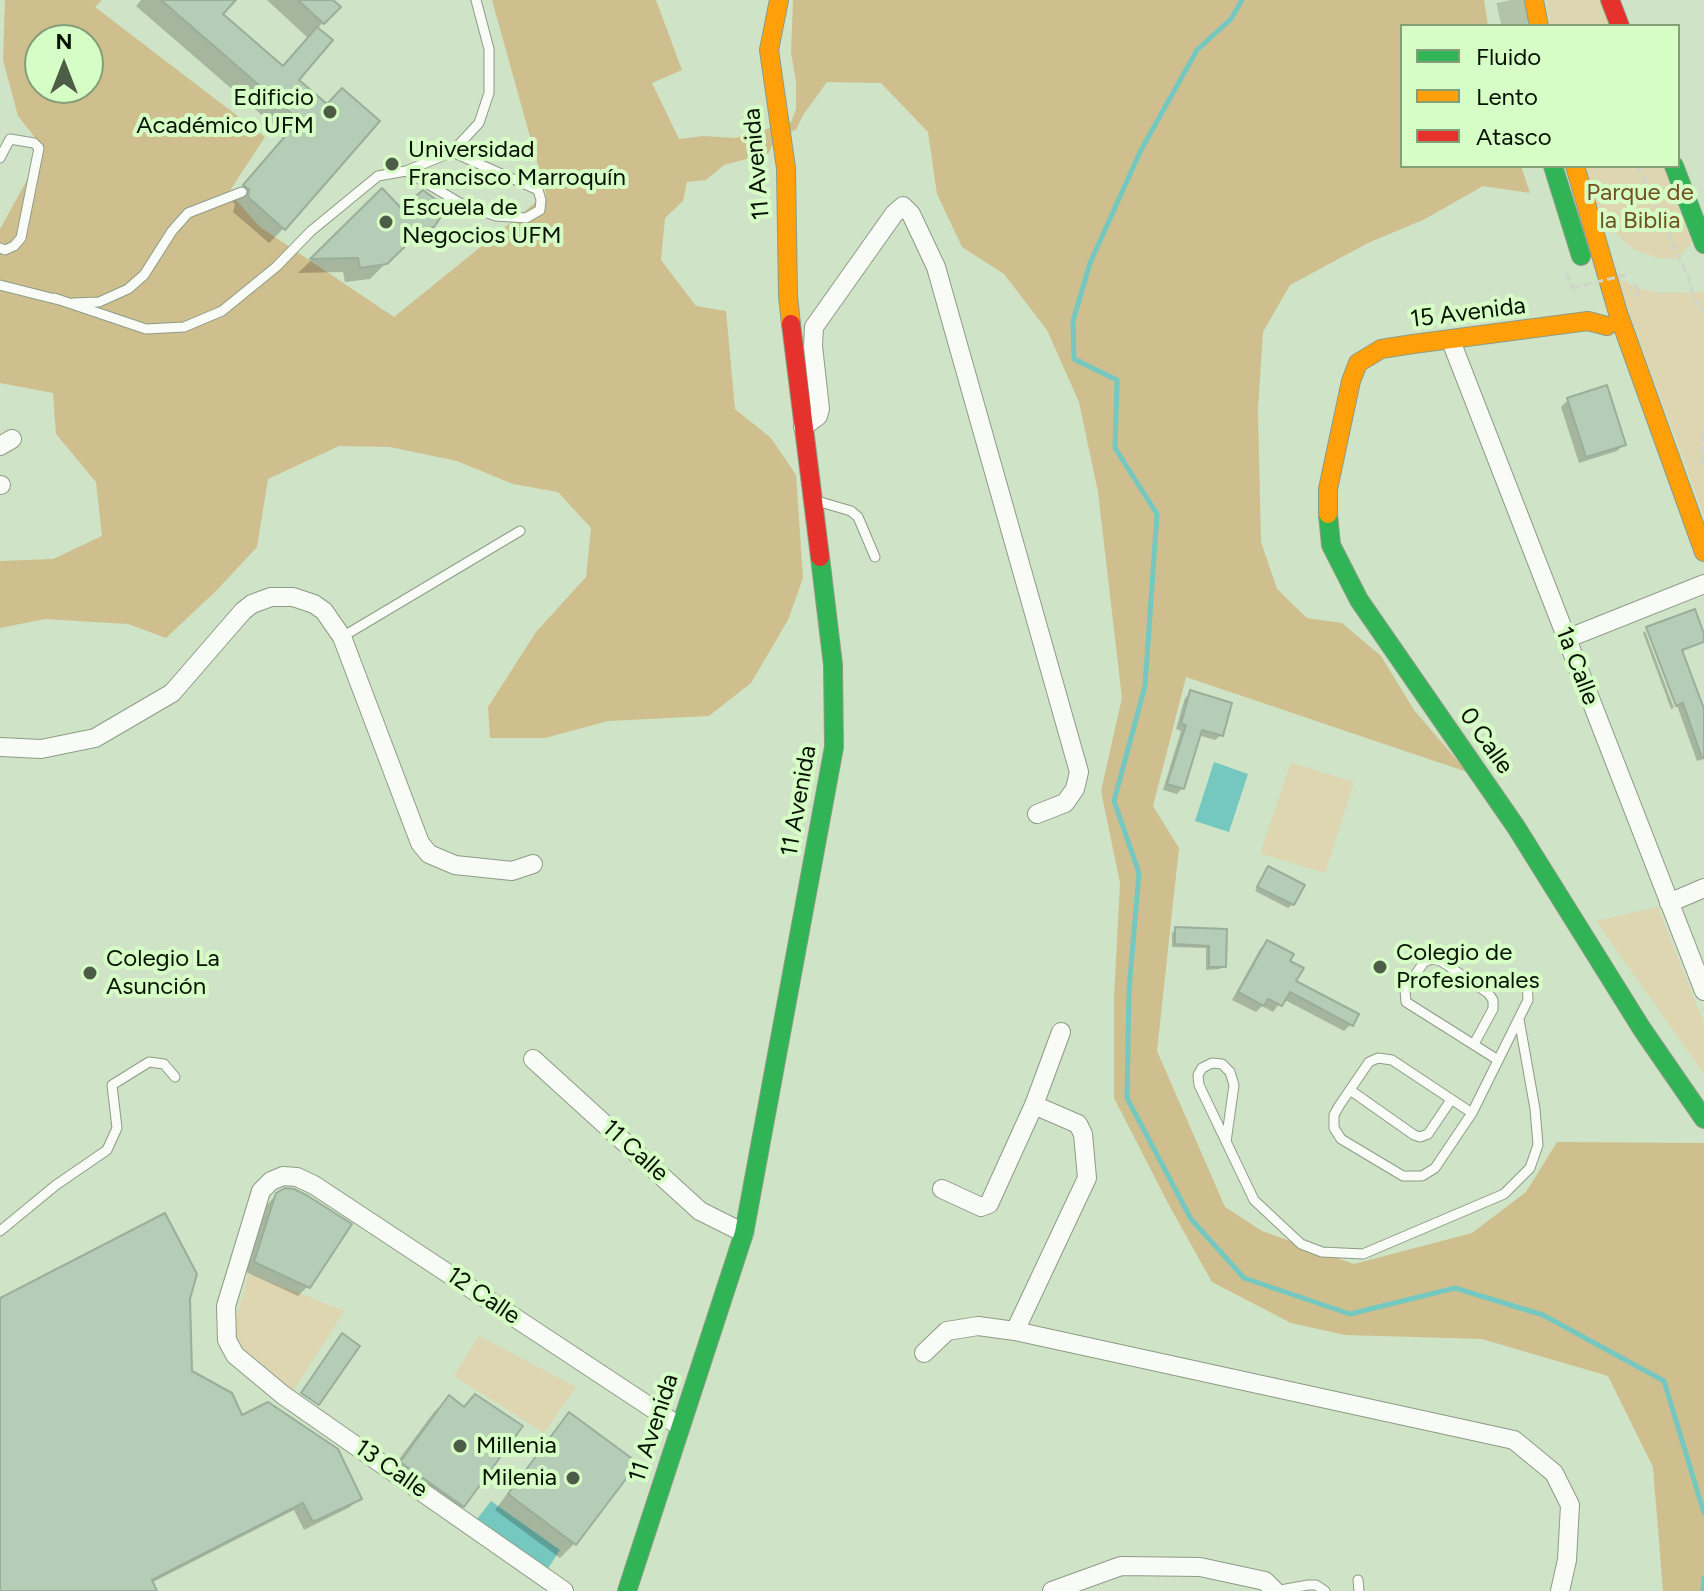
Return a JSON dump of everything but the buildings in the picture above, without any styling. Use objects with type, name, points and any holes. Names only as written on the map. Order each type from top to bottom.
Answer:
[{"type":"street","name":"11 Avenida","points":[[627,1591],[744,1233],[834,747],[833,665],[788,296],[786,168],[769,50],[779,0]]},
{"type":"street","points":[[1534,0],[1539,24]]},
{"type":"street","points":[[1610,0],[1619,24]]},
{"type":"street","points":[[1554,168],[1627,379],[1654,417]]},
{"type":"street","points":[[1576,168],[1618,313],[1704,552]]},
{"type":"street","points":[[1675,168],[1704,244]]},
{"type":"street","points":[[803,427],[818,416],[820,409],[814,327],[894,214],[903,206],[911,214],[936,267],[1079,772],[1075,789],[1065,803],[1037,814]]},
{"type":"street","points":[[1588,321],[1599,305]]},
{"type":"street","name":"15 Avenida","points":[[1358,363],[1381,349],[1588,321],[1607,326]]},
{"type":"street","name":"1a Calle","points":[[1451,341],[1704,991]]},
{"type":"street","name":"0 Calle","points":[[1358,363],[1351,381],[1328,489],[1331,545],[1342,571],[1516,827],[1642,1029],[1704,1119]]},
{"type":"street","points":[[1566,639],[1704,584]]},
{"type":"street","points":[[0,747],[41,749],[95,738],[172,693],[243,611],[261,600],[282,596],[304,599],[324,611],[342,637],[420,843],[429,854],[455,865],[512,871],[533,864]]},
{"type":"street","points":[[1669,903],[1704,888]]},
{"type":"street","points":[[942,1189],[981,1207],[989,1204],[1034,1105],[1061,1032]]},
{"type":"street","name":"11 Calle","points":[[533,1059],[700,1211],[744,1233]]},
{"type":"street","points":[[1015,1331],[1087,1178],[1083,1134],[1078,1124],[1034,1105]]},
{"type":"street","name":"12 Calle","points":[[227,1340],[226,1306],[261,1191],[271,1181],[283,1176],[297,1177],[314,1185],[679,1426]]},
{"type":"street","points":[[924,1353],[947,1331],[978,1326],[1015,1331],[1514,1440],[1554,1473],[1570,1505],[1567,1560],[1560,1591]]},
{"type":"street","name":"13 Calle","points":[[227,1340],[235,1355],[283,1395],[564,1591]]},
{"type":"street","points":[[1052,1591],[1121,1566],[1200,1567],[1265,1581],[1275,1591]]},
{"type":"lane","points":[[54,298],[146,329],[184,327],[222,311],[378,176],[406,171],[452,152],[479,123],[489,93],[489,49],[476,0]]},
{"type":"lane","points":[[0,158],[10,139],[34,143],[39,148],[21,238],[14,246],[5,250],[0,248]]},
{"type":"lane","points":[[406,171],[460,203],[496,216],[526,218],[540,210],[538,190],[452,152]]},
{"type":"lane","points":[[0,285],[88,304],[120,294],[144,275],[172,231],[188,213],[242,192]]},
{"type":"lane","points":[[813,500],[851,511],[858,517],[875,557]]},
{"type":"lane","points":[[342,637],[520,531]]},
{"type":"lane","points":[[1474,1044],[1493,1009],[1493,1000],[1488,993],[1441,961],[1432,959],[1424,962],[1405,990],[1406,1002],[1498,1060]]},
{"type":"lane","points":[[1472,1113],[1392,1060],[1378,1058],[1369,1062],[1334,1115],[1334,1128],[1341,1139],[1403,1176],[1422,1176],[1435,1168],[1472,1113],[1519,1019],[1528,1000],[1527,980]]},
{"type":"lane","points":[[1226,1142],[1234,1085],[1230,1072],[1222,1064],[1212,1063],[1202,1068],[1198,1075],[1199,1085],[1226,1142],[1254,1200],[1301,1244],[1322,1252],[1363,1254],[1504,1194],[1530,1168],[1538,1145],[1535,1109],[1519,1019]]},
{"type":"lane","points":[[0,1231],[56,1185],[107,1150],[117,1128],[112,1085],[149,1062],[164,1064],[175,1077]]},
{"type":"lane","points":[[1350,1090],[1420,1137],[1428,1134],[1451,1100]]},
{"type":"lane","points":[[1275,1591],[1308,1585],[1316,1585],[1325,1591]]},
{"type":"path","points":[[1639,168],[1688,277],[1693,297],[1704,312]]},
{"type":"path","points":[[1572,288],[1626,275]]},
{"type":"path","points":[[1704,422],[1701,461],[1704,469]]},
{"type":"green space","points":[[1546,0],[1600,0],[1609,24],[1550,24]]},
{"type":"green space","name":"Parque de la Biblia","points":[[1578,168],[1664,168],[1692,243],[1677,259],[1657,258],[1633,249],[1613,231],[1581,179]]},
{"type":"green space","points":[[1616,277],[1657,293],[1704,292],[1704,516]]},
{"type":"green space","points":[[1291,763],[1354,782],[1325,873],[1260,853]]},
{"type":"green space","points":[[1658,907],[1704,1024],[1704,1074],[1596,921]]},
{"type":"green space","points":[[249,1273],[344,1311],[289,1398],[238,1354],[234,1325]]},
{"type":"green space","points":[[479,1336],[576,1387],[544,1433],[454,1376]]},
{"type":"shaded area","points":[[5,0],[102,0],[95,7],[265,137],[229,192],[260,227],[394,317],[546,194],[492,0],[656,0],[682,70],[652,83],[679,139],[704,136],[735,138],[791,122],[796,109],[796,81],[791,53],[793,0],[1484,0],[1488,24],[1400,24],[1400,168],[1522,168],[1530,193],[1483,186],[1425,219],[1368,243],[1290,285],[1263,332],[1258,410],[1261,542],[1277,589],[1307,618],[1342,623],[1381,656],[1414,710],[1467,772],[1186,677],[1153,806],[1179,848],[1157,1051],[1225,1207],[1262,1231],[1354,1264],[1472,1233],[1526,1192],[1557,1142],[1704,1143],[1704,1591],[1663,1591],[1653,1467],[1608,1376],[1482,1339],[1345,1335],[1291,1323],[1212,1282],[1170,1207],[1114,1098],[1114,997],[1120,883],[1101,791],[1122,698],[1098,492],[1079,402],[1047,330],[1004,274],[962,247],[937,194],[928,132],[881,83],[827,82],[796,130],[775,137],[769,153],[724,165],[706,180],[687,182],[683,201],[665,218],[661,260],[696,306],[726,311],[735,409],[771,438],[796,475],[803,578],[788,620],[751,683],[709,716],[608,721],[545,738],[490,738],[488,707],[536,632],[586,577],[591,528],[558,492],[513,484],[457,461],[390,447],[339,446],[268,479],[257,547],[166,638],[128,624],[45,619],[0,628],[0,561],[53,559],[102,536],[96,482],[56,434],[53,393],[0,383],[0,229],[44,149],[18,116],[3,60]]},
{"type":"water","points":[[1214,762],[1248,774],[1229,832],[1195,821]]},
{"type":"water","points":[[491,1501],[560,1550],[547,1570],[477,1519]]},
{"type":"waterway","points":[[1242,0],[1231,19],[1197,50],[1141,150],[1090,263],[1073,321],[1074,359],[1117,380],[1115,448],[1157,514],[1145,686],[1114,801],[1139,873],[1129,990],[1127,1098],[1191,1219],[1244,1278],[1350,1314],[1455,1288],[1543,1315],[1664,1381],[1704,1513]]},
{"type":"waterway","points":[[1703,1591],[1704,1578]]},
{"type":"tunnel","points":[[1511,0],[1517,24]]},
{"type":"traffic: fast","points":[[1554,168],[1581,256]]},
{"type":"traffic: fast","points":[[1675,168],[1704,244]]},
{"type":"traffic: fast","points":[[1328,514],[1331,545],[1359,600],[1516,827],[1642,1029],[1704,1119]]},
{"type":"traffic: fast","points":[[627,1591],[744,1233],[834,747],[833,665],[820,557]]},
{"type":"traffic: slow","points":[[779,0],[769,50],[786,168],[791,324]]},
{"type":"traffic: slow","points":[[1534,0],[1539,24]]},
{"type":"traffic: slow","points":[[1576,168],[1618,313],[1704,552]]},
{"type":"traffic: slow","points":[[1328,514],[1328,489],[1351,381],[1358,363],[1381,349],[1413,344],[1588,321],[1607,326]]},
{"type":"traffic: jam","points":[[1610,0],[1619,24]]},
{"type":"traffic: jam","points":[[791,324],[820,557]]},
{"type":"place","name":"Edificio Académico UFM","points":[[330,112]]},
{"type":"place","name":"Universidad Francisco Marroquín","points":[[392,164]]},
{"type":"place","name":"Escuela de Negocios UFM","points":[[386,222]]},
{"type":"place","name":"Colegio de Profesionales","points":[[1380,967]]},
{"type":"place","name":"Colegio La Asunción","points":[[90,973]]},
{"type":"place","name":"Millenia","points":[[460,1446]]},
{"type":"place","name":"Milenia","points":[[573,1478]]}]
